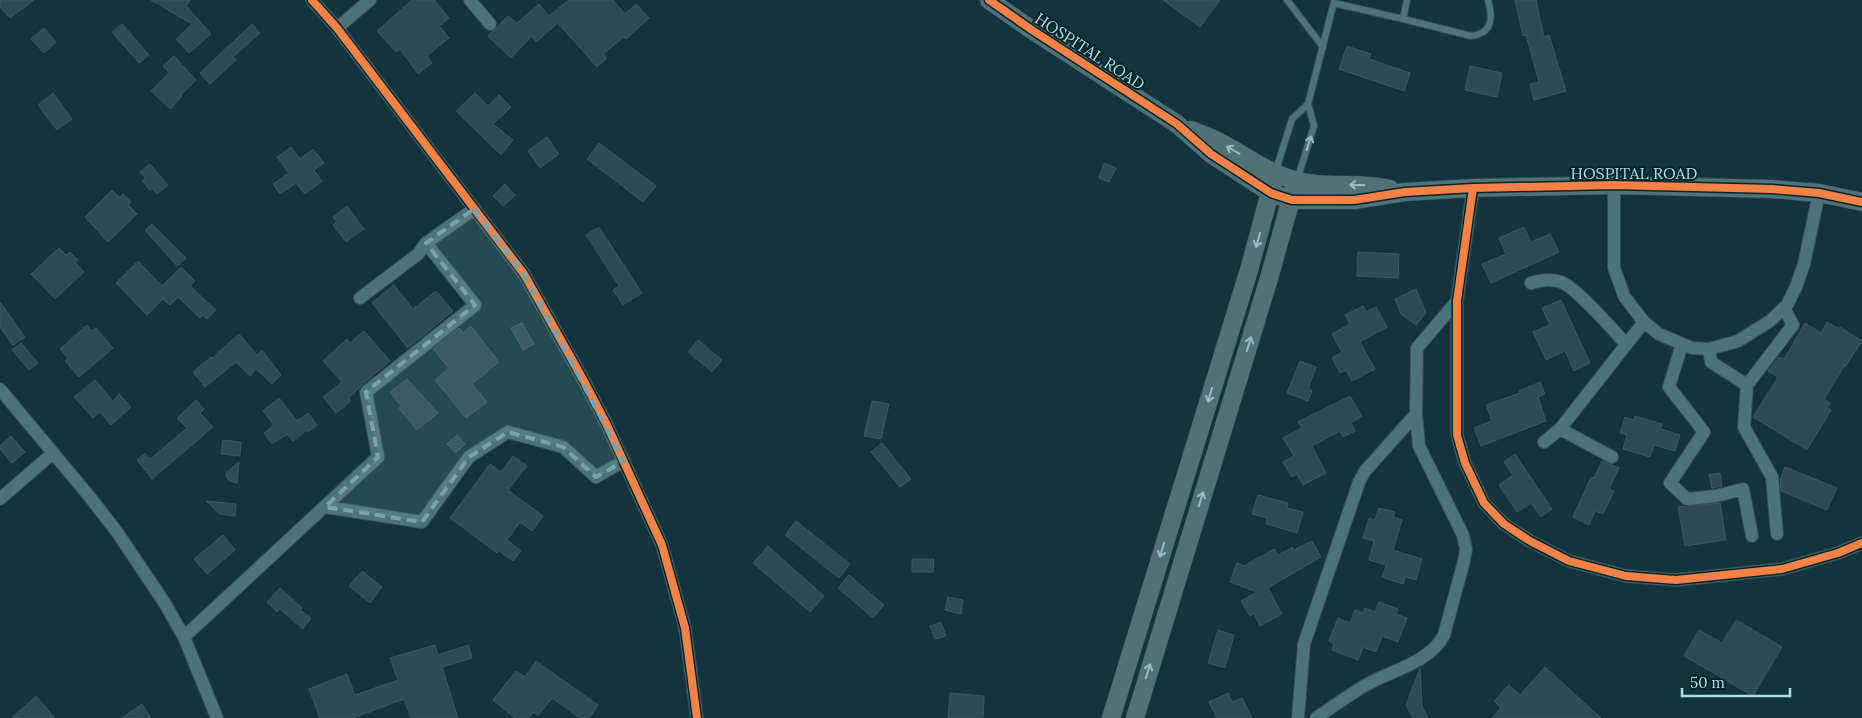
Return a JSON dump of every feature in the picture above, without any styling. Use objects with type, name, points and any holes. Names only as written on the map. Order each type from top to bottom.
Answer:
[{"type":"street","points":[[312,0],[337,28],[524,274],[584,381],[624,461],[662,545],[675,586],[685,628],[697,718]]},
{"type":"street","points":[[337,28],[370,0]]},
{"type":"street","points":[[470,0],[490,24]]},
{"type":"street","name":"HOSPITAL ROAD","points":[[989,0],[1177,124]]},
{"type":"street","points":[[1177,124],[1221,143],[1275,174],[1296,181],[1316,184],[1378,186],[1405,192]]},
{"type":"street","points":[[1177,124],[1211,154],[1271,193],[1292,200],[1354,200],[1405,192]]},
{"type":"street","points":[[1111,718],[1249,270],[1275,174]]},
{"type":"street","points":[[1135,718],[1270,275],[1296,181]]},
{"type":"street","points":[[1614,185],[1614,268],[1624,296],[1644,322],[1659,334],[1692,348],[1709,349],[1738,340],[1770,321],[1784,308],[1796,287],[1804,264],[1819,193]]},
{"type":"street","name":"HOSPITAL ROAD","points":[[1405,192],[1473,188],[1614,185],[1772,189],[1819,193],[1862,202]]},
{"type":"street","points":[[1473,188],[1457,300],[1457,435],[1465,463],[1484,503],[1504,524],[1530,541],[1569,561],[1626,576],[1676,580],[1782,569],[1838,553],[1862,542]]},
{"type":"street","points":[[360,298],[418,254],[426,243],[474,209]]},
{"type":"street","points":[[184,637],[378,458],[366,392],[475,305],[426,243]]},
{"type":"street","points":[[1249,270],[1270,275]]},
{"type":"street","points":[[1531,283],[1553,280],[1568,286],[1626,344]]},
{"type":"street","points":[[1316,718],[1366,685],[1403,668],[1433,650],[1440,643],[1444,635],[1466,549],[1463,535],[1419,446],[1416,414],[1417,348],[1457,300]]},
{"type":"street","points":[[1776,534],[1772,477],[1744,427],[1747,384],[1793,325],[1784,308]]},
{"type":"street","points":[[1544,442],[1560,429],[1644,322]]},
{"type":"street","points":[[1682,344],[1669,387],[1704,432],[1670,483],[1687,500],[1716,496],[1743,489],[1752,536]]},
{"type":"street","points":[[1709,349],[1711,362],[1747,384]]},
{"type":"street","points":[[0,389],[90,496],[164,602],[184,637],[217,718]]},
{"type":"street","points":[[1298,718],[1304,644],[1359,482],[1364,471],[1416,414]]},
{"type":"street","points":[[1560,429],[1612,457]]},
{"type":"street","points":[[325,507],[422,522],[469,457],[508,432],[563,447],[596,477],[624,461]]},
{"type":"street","points":[[0,499],[53,453]]},
{"type":"street","points":[[1145,605],[1166,612]]},
{"type":"lane","points":[[1287,0],[1323,48]]},
{"type":"lane","points":[[1403,18],[1407,0]]},
{"type":"lane","points":[[1296,181],[1314,126],[1308,104],[1334,2],[1476,36],[1485,30],[1491,20],[1492,14],[1488,0]]},
{"type":"lane","points":[[1275,174],[1292,119],[1308,104]]},
{"type":"highlighted area","points":[[474,209],[524,274],[624,461],[596,477],[563,447],[508,432],[469,457],[422,522],[325,507],[378,457],[366,392],[475,305],[426,243]]},
{"type":"building","points":[[0,0],[34,0],[10,18],[0,7]]},
{"type":"building","points":[[151,0],[190,0],[186,6],[211,34],[189,53],[176,39],[192,24]]},
{"type":"building","points":[[412,0],[434,0],[449,18],[439,26],[449,38],[427,56],[432,63],[418,74],[400,49],[396,52],[377,31]]},
{"type":"building","points":[[569,0],[613,0],[625,14],[636,4],[649,18],[626,39],[624,37],[603,54],[607,58],[597,67],[558,23],[536,42],[532,36],[511,58],[488,36],[508,16],[517,23],[539,4],[549,16]]},
{"type":"building","points":[[1163,0],[1220,0],[1200,27]]},
{"type":"building","points":[[1515,0],[1536,0],[1544,37],[1549,35],[1566,91],[1534,100],[1530,84],[1539,82],[1526,35],[1523,36]]},
{"type":"building","points":[[122,24],[149,55],[139,63],[112,32]]},
{"type":"building","points":[[252,24],[260,33],[233,57],[236,60],[210,84],[200,73]]},
{"type":"building","points":[[44,28],[56,42],[44,53],[31,39]]},
{"type":"building","points":[[1347,46],[1371,54],[1369,59],[1410,73],[1404,91],[1339,69]]},
{"type":"building","points":[[174,56],[196,80],[170,109],[151,91],[169,73],[163,66]]},
{"type":"building","points":[[1470,66],[1502,73],[1497,97],[1465,90]]},
{"type":"building","points":[[53,93],[72,119],[57,130],[38,105]]},
{"type":"building","points":[[475,93],[488,106],[499,95],[511,107],[493,124],[513,140],[501,155],[456,111]]},
{"type":"building","points":[[547,137],[559,154],[540,168],[528,151]]},
{"type":"building","points":[[599,143],[656,186],[643,202],[587,159]]},
{"type":"building","points":[[291,147],[300,159],[313,149],[324,163],[314,170],[322,181],[305,194],[296,183],[280,194],[273,184],[289,173],[277,157]]},
{"type":"building","points":[[1104,163],[1116,168],[1109,182],[1099,178]]},
{"type":"building","points":[[150,164],[168,185],[157,194],[152,188],[150,190],[142,181],[145,178],[140,172]]},
{"type":"building","points":[[505,184],[515,195],[503,206],[493,196]]},
{"type":"building","points":[[112,190],[120,198],[123,194],[131,202],[128,205],[137,214],[108,242],[85,217]]},
{"type":"building","points":[[347,206],[364,229],[346,242],[333,225],[337,222],[333,217]]},
{"type":"building","points":[[152,224],[186,258],[177,266],[145,230]]},
{"type":"building","points":[[599,227],[642,293],[623,305],[613,290],[619,286],[586,235]]},
{"type":"building","points":[[1524,227],[1531,242],[1550,234],[1559,252],[1491,283],[1482,264],[1506,254],[1499,238]]},
{"type":"building","points":[[59,248],[66,255],[70,252],[78,260],[75,262],[84,272],[55,299],[31,274]]},
{"type":"building","points":[[1358,252],[1399,254],[1398,278],[1357,276]]},
{"type":"building","points":[[138,261],[162,286],[181,267],[195,281],[190,286],[216,310],[207,319],[202,315],[200,318],[178,297],[170,305],[163,299],[147,315],[116,283]]},
{"type":"building","points":[[394,285],[413,309],[436,291],[453,311],[408,348],[372,303]]},
{"type":"building","points":[[1416,289],[1426,313],[1416,325],[1401,314],[1395,299]]},
{"type":"building","points":[[1561,300],[1590,363],[1574,371],[1565,351],[1546,360],[1533,332],[1550,325],[1542,308]]},
{"type":"building","points":[[0,302],[25,337],[13,345],[0,327]]},
{"type":"building","points":[[1363,306],[1366,312],[1376,307],[1387,327],[1360,342],[1375,369],[1352,381],[1346,370],[1340,373],[1332,358],[1342,352],[1332,334],[1350,324],[1345,315]]},
{"type":"building","points":[[1827,322],[1839,329],[1840,327],[1862,341],[1824,399],[1830,403],[1827,408],[1831,410],[1807,450],[1753,417],[1778,377],[1768,371],[1779,357],[1784,359],[1805,323],[1821,333]]},
{"type":"building","points":[[522,323],[534,344],[523,350],[511,328]]},
{"type":"building","points":[[87,325],[92,331],[96,328],[113,348],[79,377],[65,361],[68,358],[60,349]]},
{"type":"building","points":[[471,326],[499,362],[472,384],[487,402],[466,418],[435,380],[449,368],[433,349],[459,328],[463,333]]},
{"type":"building","points":[[364,331],[390,361],[361,386],[349,398],[351,401],[336,413],[323,397],[342,382],[323,361],[347,339],[350,343]]},
{"type":"building","points":[[239,334],[257,355],[262,350],[281,375],[272,384],[256,369],[250,376],[236,362],[205,387],[193,372]]},
{"type":"building","points":[[698,340],[722,360],[712,372],[688,352]]},
{"type":"building","points":[[21,343],[38,363],[29,370],[12,350]]},
{"type":"building","points":[[1300,361],[1316,367],[1308,389],[1312,391],[1308,401],[1287,393]]},
{"type":"building","points":[[407,379],[438,413],[417,430],[399,408],[401,406],[390,392]]},
{"type":"building","points":[[95,380],[113,401],[119,394],[131,407],[111,425],[100,412],[93,418],[74,397]]},
{"type":"building","points":[[1540,382],[1545,394],[1538,397],[1546,421],[1481,446],[1474,428],[1492,421],[1486,405],[1520,393],[1519,391]]},
{"type":"building","points":[[1350,396],[1362,416],[1351,423],[1355,431],[1343,437],[1340,431],[1312,446],[1326,473],[1303,485],[1297,474],[1292,477],[1283,462],[1294,456],[1283,438],[1302,428],[1298,422]]},
{"type":"building","points":[[279,398],[297,421],[308,413],[317,425],[293,441],[287,434],[272,444],[264,433],[274,425],[263,411]]},
{"type":"building","points":[[196,400],[204,409],[200,413],[213,427],[152,479],[137,460],[145,453],[150,459],[187,428],[177,418]]},
{"type":"building","points":[[872,401],[889,404],[881,439],[864,436]]},
{"type":"building","points":[[1635,416],[1662,424],[1661,429],[1680,435],[1675,451],[1654,445],[1650,457],[1623,449],[1627,435],[1620,433],[1625,417],[1633,420]]},
{"type":"building","points":[[457,435],[465,444],[456,453],[447,444]]},
{"type":"building","points":[[11,436],[25,452],[12,463],[0,449],[0,446]]},
{"type":"building","points":[[223,440],[241,442],[240,456],[221,454]]},
{"type":"building","points":[[882,443],[911,479],[900,487],[871,452]]},
{"type":"building","points":[[1515,454],[1552,509],[1541,517],[1531,503],[1517,512],[1499,485],[1513,475],[1504,462]]},
{"type":"building","points":[[513,456],[527,466],[508,490],[543,516],[532,531],[520,522],[507,540],[521,551],[513,561],[499,551],[497,553],[450,518],[490,464],[501,472]]},
{"type":"building","points":[[1602,461],[1619,468],[1609,489],[1614,491],[1603,514],[1595,511],[1589,525],[1573,517],[1591,477],[1594,478]]},
{"type":"building","points":[[239,462],[237,483],[229,481],[226,475],[227,472]]},
{"type":"building","points":[[1785,467],[1837,488],[1827,510],[1781,491],[1780,480]]},
{"type":"building","points":[[1720,473],[1722,486],[1712,488],[1709,475]]},
{"type":"building","points":[[1258,495],[1288,503],[1287,508],[1303,512],[1297,533],[1266,524],[1267,518],[1252,514]]},
{"type":"building","points":[[206,501],[236,504],[235,516],[220,514]]},
{"type":"building","points":[[1720,503],[1726,540],[1685,546],[1678,507]]},
{"type":"building","points":[[1379,508],[1395,512],[1393,517],[1402,520],[1393,550],[1422,559],[1416,580],[1405,577],[1403,584],[1382,577],[1386,565],[1369,560],[1374,541],[1363,538],[1369,518],[1375,520]]},
{"type":"building","points":[[796,521],[850,564],[839,578],[785,535]]},
{"type":"building","points":[[223,535],[235,550],[207,574],[194,559]]},
{"type":"building","points":[[1312,541],[1321,557],[1268,588],[1282,614],[1260,626],[1254,614],[1250,616],[1241,601],[1257,592],[1230,582],[1237,563],[1244,566],[1274,549],[1278,555],[1293,547],[1292,551]]},
{"type":"building","points":[[768,546],[824,596],[810,612],[753,563]]},
{"type":"building","points":[[912,559],[934,559],[933,572],[912,572]]},
{"type":"building","points":[[362,571],[382,587],[370,603],[349,586]]},
{"type":"building","points":[[849,575],[884,605],[873,618],[838,588]]},
{"type":"building","points":[[280,588],[302,608],[300,610],[311,618],[303,629],[280,609],[277,612],[267,602]]},
{"type":"building","points":[[948,597],[963,600],[961,614],[945,610]]},
{"type":"building","points":[[1379,602],[1398,609],[1396,614],[1407,618],[1398,642],[1382,636],[1376,652],[1363,647],[1358,660],[1332,650],[1334,644],[1329,641],[1338,618],[1350,623],[1355,610],[1363,613],[1365,608],[1375,612]]},
{"type":"building","points":[[1736,620],[1782,647],[1753,696],[1684,656],[1699,630],[1722,643]]},
{"type":"building","points":[[941,622],[946,636],[935,639],[930,626]]},
{"type":"building","points":[[1218,630],[1234,635],[1225,668],[1208,663]]},
{"type":"building","points":[[435,645],[438,655],[468,645],[472,658],[442,667],[458,718],[411,718],[404,699],[353,718],[320,718],[309,689],[347,674],[355,695],[398,680],[390,658]]},
{"type":"building","points":[[536,661],[598,705],[589,718],[580,718],[552,698],[538,716],[533,712],[529,718],[515,718],[493,700],[516,671],[525,677]]},
{"type":"building","points":[[1545,667],[1601,718],[1492,718],[1501,708],[1494,701],[1509,685],[1520,695]]},
{"type":"building","points":[[1420,668],[1422,706],[1428,718],[1413,718],[1406,705]]},
{"type":"building","points":[[950,693],[984,696],[983,718],[948,718]]},
{"type":"building","points":[[1228,693],[1232,702],[1242,698],[1252,718],[1217,718],[1209,702]]},
{"type":"building","points":[[36,696],[55,718],[12,718]]},
{"type":"building","points":[[142,704],[151,718],[122,718]]},
{"type":"cycle path","points":[[312,0],[337,28],[524,274],[584,381],[606,423],[662,545],[685,628],[697,718]]},
{"type":"cycle path","points":[[989,0],[1177,124],[1211,154],[1271,193],[1292,200],[1354,200],[1405,192],[1473,188],[1614,185],[1772,189],[1819,193],[1862,202]]},
{"type":"cycle path","points":[[1473,188],[1457,301],[1457,435],[1465,463],[1484,503],[1504,524],[1530,541],[1569,561],[1626,576],[1676,580],[1782,569],[1838,553],[1862,543]]}]
